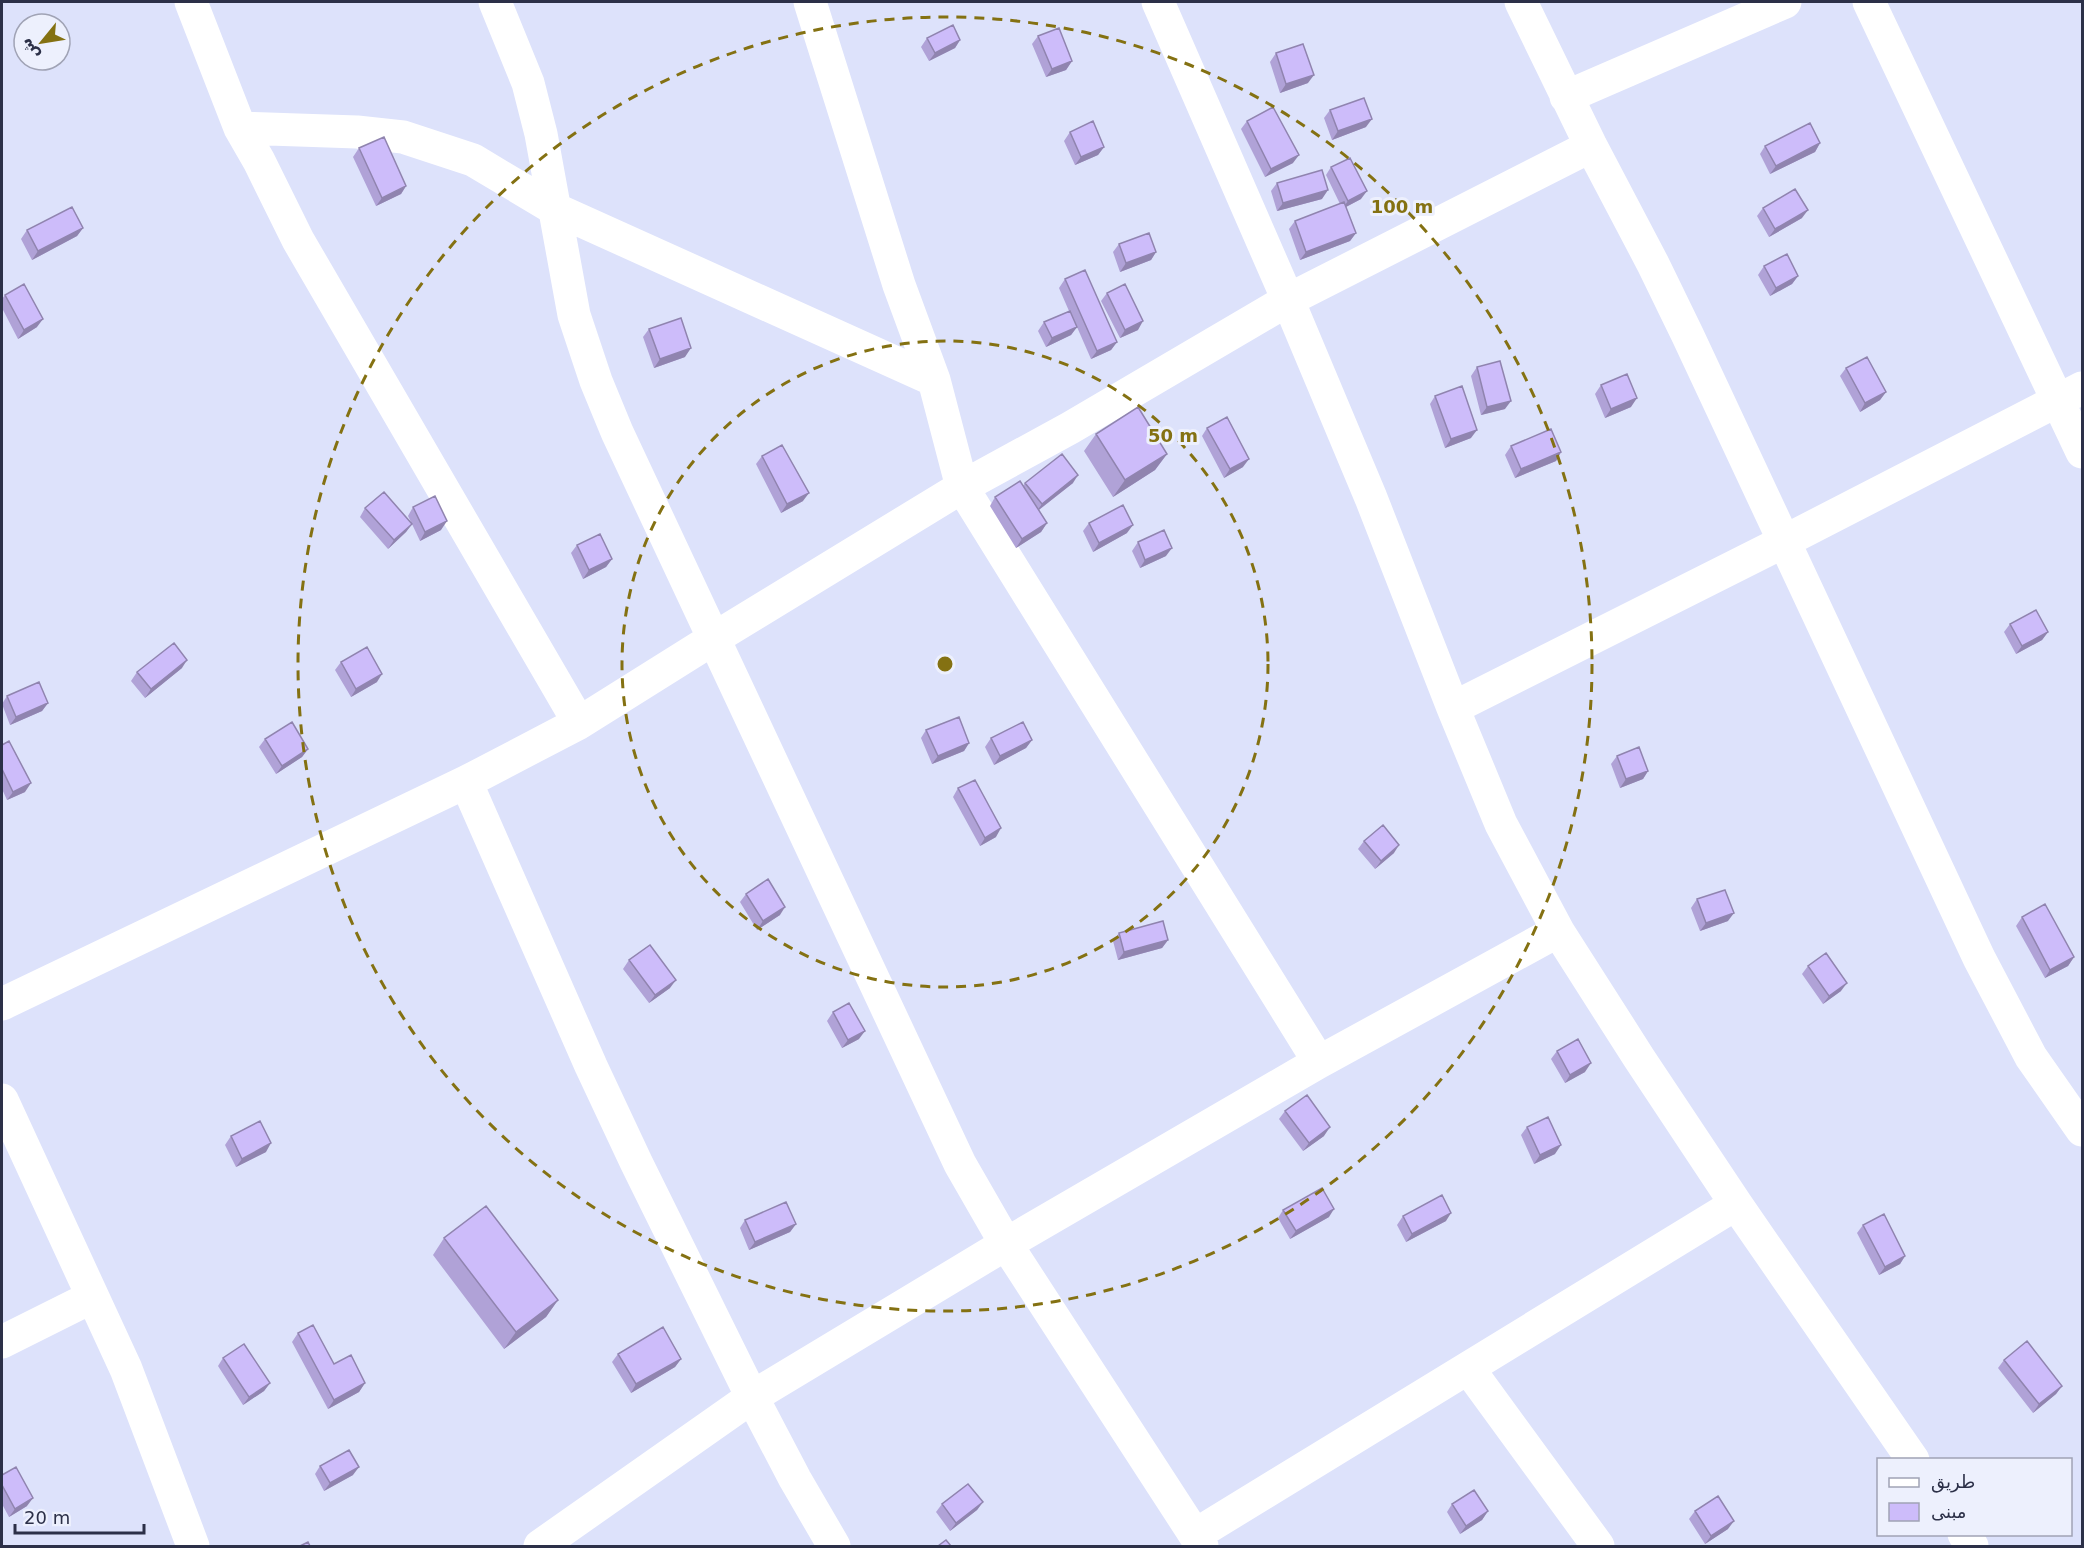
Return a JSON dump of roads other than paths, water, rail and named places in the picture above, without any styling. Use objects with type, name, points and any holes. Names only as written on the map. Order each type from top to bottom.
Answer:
[{"type":"street","points":[[191,2],[240,128],[298,240],[579,723]]},
{"type":"street","points":[[495,2],[528,83],[541,134],[574,315],[596,381],[617,432],[960,1164],[1006,1244],[1198,1541],[1467,1368],[1736,1204]]},
{"type":"street","points":[[810,2],[898,285],[934,380],[962,487],[1319,1062]]},
{"type":"street","points":[[1158,2],[1288,300],[1371,498],[1501,824],[1558,931],[1736,1204],[1912,1458]]},
{"type":"street","points":[[1521,2],[1566,97],[1683,326],[1979,958],[2031,1057],[2082,1130]]},
{"type":"street","points":[[1566,97],[1785,2]]},
{"type":"street","points":[[1869,2],[2071,394],[2082,452]]},
{"type":"street","points":[[240,128],[357,132],[403,137],[473,160],[555,209],[934,380]]},
{"type":"street","points":[[2,1004],[466,782],[579,723],[962,487],[1070,428],[1288,300],[1591,146]]},
{"type":"street","points":[[1453,708],[2071,394]]},
{"type":"street","points":[[466,782],[596,1076],[752,1397],[795,1479],[834,1546]]},
{"type":"street","points":[[540,1546],[752,1397],[1006,1244],[1319,1062],[1558,931]]},
{"type":"street","points":[[2,1100],[126,1369],[193,1546]]},
{"type":"street","points":[[2,1342],[92,1297]]},
{"type":"street","points":[[1467,1368],[1598,1546]]}]
